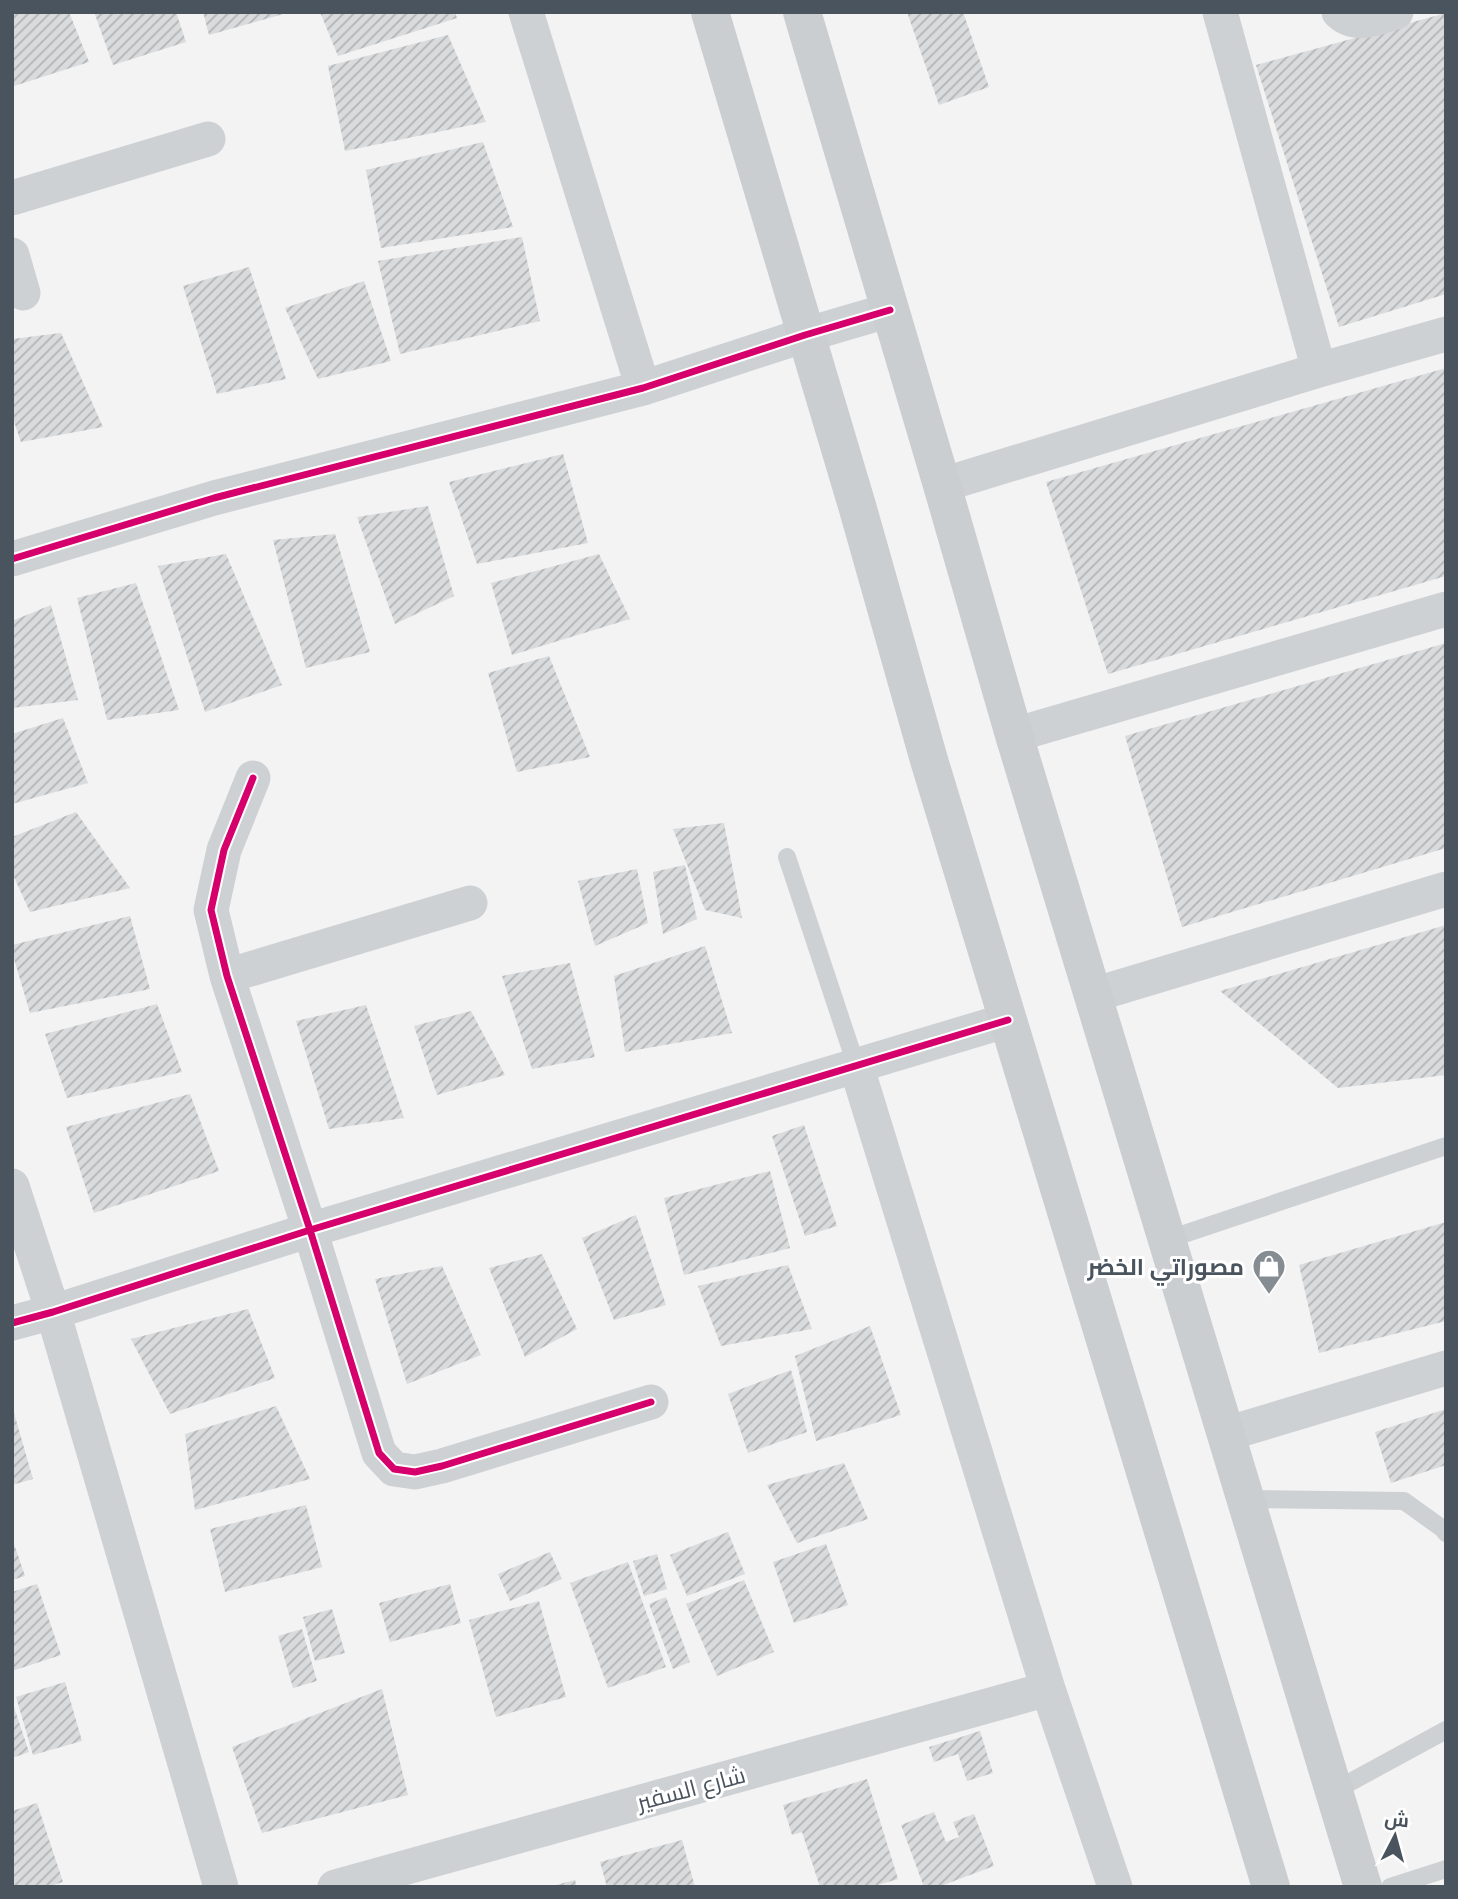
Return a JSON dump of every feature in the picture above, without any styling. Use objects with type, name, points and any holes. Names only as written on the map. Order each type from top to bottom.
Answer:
[{"type":"main road","points":[[710,12],[858,509],[933,773],[1271,1887]]},
{"type":"main road","points":[[802,12],[943,485],[1014,735],[1363,1887]]},
{"type":"street","points":[[526,12],[643,388]]},
{"type":"street","points":[[1220,12],[1319,370]]},
{"type":"street","points":[[1339,12],[1346,19],[1363,22],[1396,12]]},
{"type":"street","points":[[12,198],[208,139]]},
{"type":"street","points":[[12,255],[23,293]]},
{"type":"street","points":[[12,559],[214,498],[643,388],[890,310]]},
{"type":"street","points":[[943,485],[1446,334]]},
{"type":"street","points":[[1014,735],[1446,609]]},
{"type":"street","points":[[253,778],[224,850],[211,910],[227,976],[379,1453],[394,1469],[415,1472],[651,1402]]},
{"type":"street","points":[[1093,995],[1446,889]]},
{"type":"street","points":[[227,976],[470,903]]},
{"type":"street","points":[[12,1323],[310,1230],[1008,1020]]},
{"type":"street","points":[[856,1065],[1048,1689],[1115,1887]]},
{"type":"street","points":[[12,1185],[53,1312],[221,1887]]},
{"type":"street","points":[[1226,1434],[1446,1368]]},
{"type":"street","name":"شارع السفير","points":[[335,1887],[1048,1689]]},
{"type":"lane","points":[[787,856],[856,1065]]},
{"type":"lane","points":[[1166,1240],[1446,1146]]},
{"type":"lane","points":[[1245,1499],[1404,1501],[1446,1533]]},
{"type":"lane","points":[[1335,1791],[1446,1730]]},
{"type":"lane","points":[[1390,1887],[1446,1868]]},
{"type":"building","points":[[12,12],[69,12],[89,62],[14,86]]},
{"type":"building","points":[[94,12],[176,12],[186,42],[113,65]]},
{"type":"building","points":[[203,12],[287,12],[287,13],[209,35]]},
{"type":"building","points":[[320,12],[455,12],[457,18],[338,56]]},
{"type":"building","points":[[907,12],[963,12],[989,87],[939,105]]},
{"type":"building","points":[[1446,13],[1446,294],[1339,327],[1256,65]]},
{"type":"building","points":[[448,35],[486,122],[345,151],[328,66]]},
{"type":"building","points":[[483,142],[513,227],[381,248],[366,170]]},
{"type":"building","points":[[522,237],[540,321],[400,354],[378,261]]},
{"type":"building","points":[[249,267],[286,379],[217,394],[183,286]]},
{"type":"building","points":[[364,281],[391,361],[318,379],[285,308]]},
{"type":"building","points":[[61,333],[103,427],[21,442],[12,416],[12,339]]},
{"type":"building","points":[[1446,368],[1446,576],[1108,674],[1046,482]]},
{"type":"building","points":[[563,454],[588,543],[477,564],[449,482]]},
{"type":"building","points":[[428,506],[454,596],[395,624],[357,517]]},
{"type":"building","points":[[335,534],[370,652],[306,668],[273,540]]},
{"type":"building","points":[[226,554],[282,685],[205,712],[158,566]]},
{"type":"building","points":[[599,554],[630,619],[512,655],[491,583]]},
{"type":"building","points":[[136,583],[179,710],[107,720],[77,598]]},
{"type":"building","points":[[51,605],[78,700],[12,708],[12,621]]},
{"type":"building","points":[[1446,643],[1446,848],[1182,927],[1125,736]]},
{"type":"building","points":[[549,656],[590,757],[517,772],[488,673]]},
{"type":"building","points":[[63,718],[88,783],[12,804],[12,734]]},
{"type":"building","points":[[76,812],[130,888],[30,912],[12,873],[12,837]]},
{"type":"building","points":[[724,823],[742,918],[705,910],[673,829]]},
{"type":"building","points":[[685,865],[697,919],[663,934],[653,872]]},
{"type":"building","points":[[637,869],[648,923],[595,946],[578,881]]},
{"type":"building","points":[[130,916],[150,989],[30,1013],[12,945]]},
{"type":"building","points":[[1446,925],[1446,1075],[1338,1088],[1220,991]]},
{"type":"building","points":[[705,946],[732,1033],[625,1052],[614,976]]},
{"type":"building","points":[[570,963],[595,1057],[532,1069],[502,976]]},
{"type":"building","points":[[157,1004],[182,1072],[67,1098],[45,1034]]},
{"type":"building","points":[[366,1005],[404,1118],[329,1129],[296,1021]]},
{"type":"building","points":[[471,1011],[505,1075],[437,1095],[414,1026]]},
{"type":"building","points":[[190,1094],[219,1171],[94,1213],[66,1127]]},
{"type":"building","points":[[804,1125],[837,1226],[805,1236],[772,1136]]},
{"type":"building","points":[[770,1171],[790,1248],[684,1275],[664,1198]]},
{"type":"building","points":[[636,1215],[666,1305],[614,1320],[582,1238]]},
{"type":"building","points":[[1446,1222],[1446,1321],[1319,1353],[1299,1265]]},
{"type":"building","points":[[542,1254],[577,1329],[525,1357],[489,1268]]},
{"type":"building","points":[[788,1265],[812,1329],[721,1346],[698,1286]]},
{"type":"building","points":[[442,1266],[481,1355],[407,1384],[375,1279]]},
{"type":"building","points":[[248,1309],[275,1378],[170,1414],[131,1339]]},
{"type":"building","points":[[870,1326],[901,1415],[816,1441],[795,1356]]},
{"type":"building","points":[[791,1370],[807,1432],[748,1453],[728,1394]]},
{"type":"building","points":[[12,1406],[33,1479],[12,1485]]},
{"type":"building","points":[[276,1406],[310,1479],[195,1510],[185,1434]]},
{"type":"building","points":[[1446,1409],[1446,1465],[1391,1483],[1375,1432]]},
{"type":"building","points":[[844,1463],[868,1519],[797,1543],[767,1485]]},
{"type":"building","points":[[306,1505],[322,1567],[225,1592],[210,1529]]},
{"type":"building","points":[[728,1532],[745,1574],[687,1596],[670,1555]]},
{"type":"building","points":[[12,1538],[25,1576],[12,1580]]},
{"type":"building","points":[[826,1544],[848,1605],[794,1623],[773,1562]]},
{"type":"building","points":[[550,1552],[562,1579],[510,1601],[498,1574]]},
{"type":"building","points":[[657,1554],[667,1589],[644,1596],[633,1561]]},
{"type":"building","points":[[628,1562],[666,1667],[608,1688],[570,1583]]},
{"type":"building","points":[[744,1580],[774,1652],[717,1676],[686,1604]]},
{"type":"building","points":[[37,1584],[61,1655],[12,1671],[12,1592]]},
{"type":"building","points":[[450,1584],[461,1623],[390,1642],[379,1603]]},
{"type":"building","points":[[666,1597],[690,1662],[673,1669],[649,1604]]},
{"type":"building","points":[[539,1601],[566,1697],[496,1717],[469,1620]]},
{"type":"building","points":[[332,1609],[345,1653],[315,1661],[303,1617]]},
{"type":"building","points":[[302,1629],[317,1681],[293,1688],[278,1636]]},
{"type":"building","points":[[65,1682],[82,1741],[33,1755],[16,1697]]},
{"type":"building","points":[[382,1689],[408,1795],[262,1833],[232,1747]]},
{"type":"building","points":[[12,1705],[29,1752],[12,1758]]},
{"type":"building","points":[[980,1731],[993,1773],[967,1781],[958,1754],[934,1762],[929,1747]]},
{"type":"building","points":[[867,1779],[898,1879],[871,1887],[820,1887],[802,1832],[792,1835],[783,1805]]},
{"type":"building","points":[[37,1803],[63,1882],[47,1887],[12,1887],[12,1811]]},
{"type":"building","points":[[934,1812],[946,1842],[959,1837],[953,1822],[974,1814],[994,1866],[938,1887],[924,1887],[901,1825]]},
{"type":"building","points":[[682,1840],[695,1887],[607,1887],[600,1862]]},
{"type":"building","points":[[575,1880],[577,1887],[552,1886]]},
{"type":"cycle path","points":[[12,559],[214,498],[643,388],[890,310]]},
{"type":"cycle path","points":[[253,778],[224,850],[211,910],[227,976],[379,1453],[394,1469],[415,1472],[651,1402]]},
{"type":"cycle path","points":[[12,1323],[310,1230],[1008,1020]]},
{"type":"place","name":"مصوراتي الخضر","points":[[1269,1296]]}]
